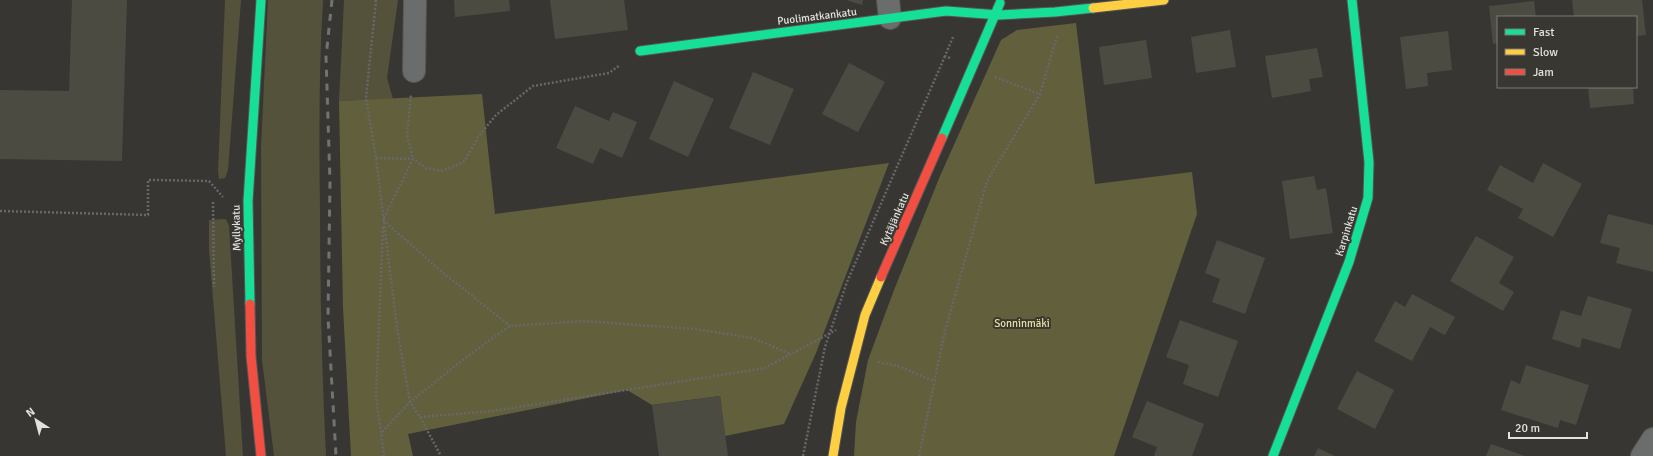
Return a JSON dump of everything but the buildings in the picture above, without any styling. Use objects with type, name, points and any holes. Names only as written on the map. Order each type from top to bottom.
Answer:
[{"type":"street","name":"Myllykatu","points":[[261,0],[248,201],[251,356],[261,456]]},
{"type":"street","points":[[414,71],[415,0]]},
{"type":"street","name":"Kytäjänkatu","points":[[833,456],[841,408],[865,315],[1002,0]]},
{"type":"street","name":"Puolimatkankatu","points":[[640,51],[889,9],[946,11],[995,16],[1164,0]]},
{"type":"street","name":"Karpinkatu","points":[[1274,456],[1349,262],[1368,198],[1369,162],[1352,0]]},
{"type":"street","points":[[1642,456],[1653,439]]},
{"type":"path","points":[[376,0],[366,98],[376,158],[397,328],[410,402],[420,417],[441,456]]},
{"type":"path","points":[[918,456],[944,335],[987,181],[1040,94],[1059,31],[1058,11]]},
{"type":"path","points":[[376,158],[413,158],[426,168],[442,171],[464,162],[478,136],[496,115],[533,86],[609,73],[640,51]]},
{"type":"path","points":[[384,456],[376,396],[383,220],[413,158],[407,135],[414,71]]},
{"type":"path","points":[[0,211],[148,216],[148,180],[209,181],[227,202]]},
{"type":"path","points":[[213,202],[214,287]]},
{"type":"path","points":[[383,220],[442,272],[510,326]]},
{"type":"path","points":[[420,417],[493,411],[765,368],[865,315]]},
{"type":"path","points":[[382,432],[410,402],[465,358],[510,326],[583,322],[695,329],[753,338],[791,354]]},
{"type":"path","points":[[854,358],[898,366],[934,381]]},
{"type":"shaded area","points":[[225,0],[241,0],[228,170],[225,178],[219,179],[218,171]]},
{"type":"shaded area","points":[[268,0],[323,0],[319,156],[320,270],[326,456],[274,456],[262,360],[261,147]]},
{"type":"shaded area","points":[[344,0],[398,0],[387,78],[393,99],[339,101]]},
{"type":"shaded area","points":[[226,219],[229,226],[243,456],[226,456],[209,250],[209,220]]},
{"type":"green space","name":"Sonninmäki","points":[[1076,23],[1095,184],[1192,172],[1197,214],[1114,456],[854,456],[856,422],[868,360],[894,290],[940,176],[1001,40],[1017,30]]},
{"type":"green space","points":[[482,94],[495,214],[889,163],[816,353],[784,424],[725,436],[720,396],[652,405],[627,390],[408,434],[413,456],[351,456],[343,308],[339,101]]},
{"type":"railway","points":[[332,0],[326,57],[330,182],[328,317],[336,456]]},
{"type":"traffic: fast","points":[[250,304],[248,201],[261,0]]},
{"type":"traffic: fast","points":[[1273,456],[1349,262],[1368,198],[1369,162],[1352,0]]},
{"type":"traffic: fast","points":[[942,138],[1000,3]]},
{"type":"traffic: fast","points":[[640,51],[946,11],[999,15],[1093,8]]},
{"type":"traffic: slow","points":[[1093,8],[1164,0]]},
{"type":"traffic: slow","points":[[833,456],[841,408],[865,315],[881,277]]},
{"type":"traffic: jam","points":[[881,277],[942,138]]},
{"type":"traffic: jam","points":[[250,304],[251,356],[261,456]]}]
